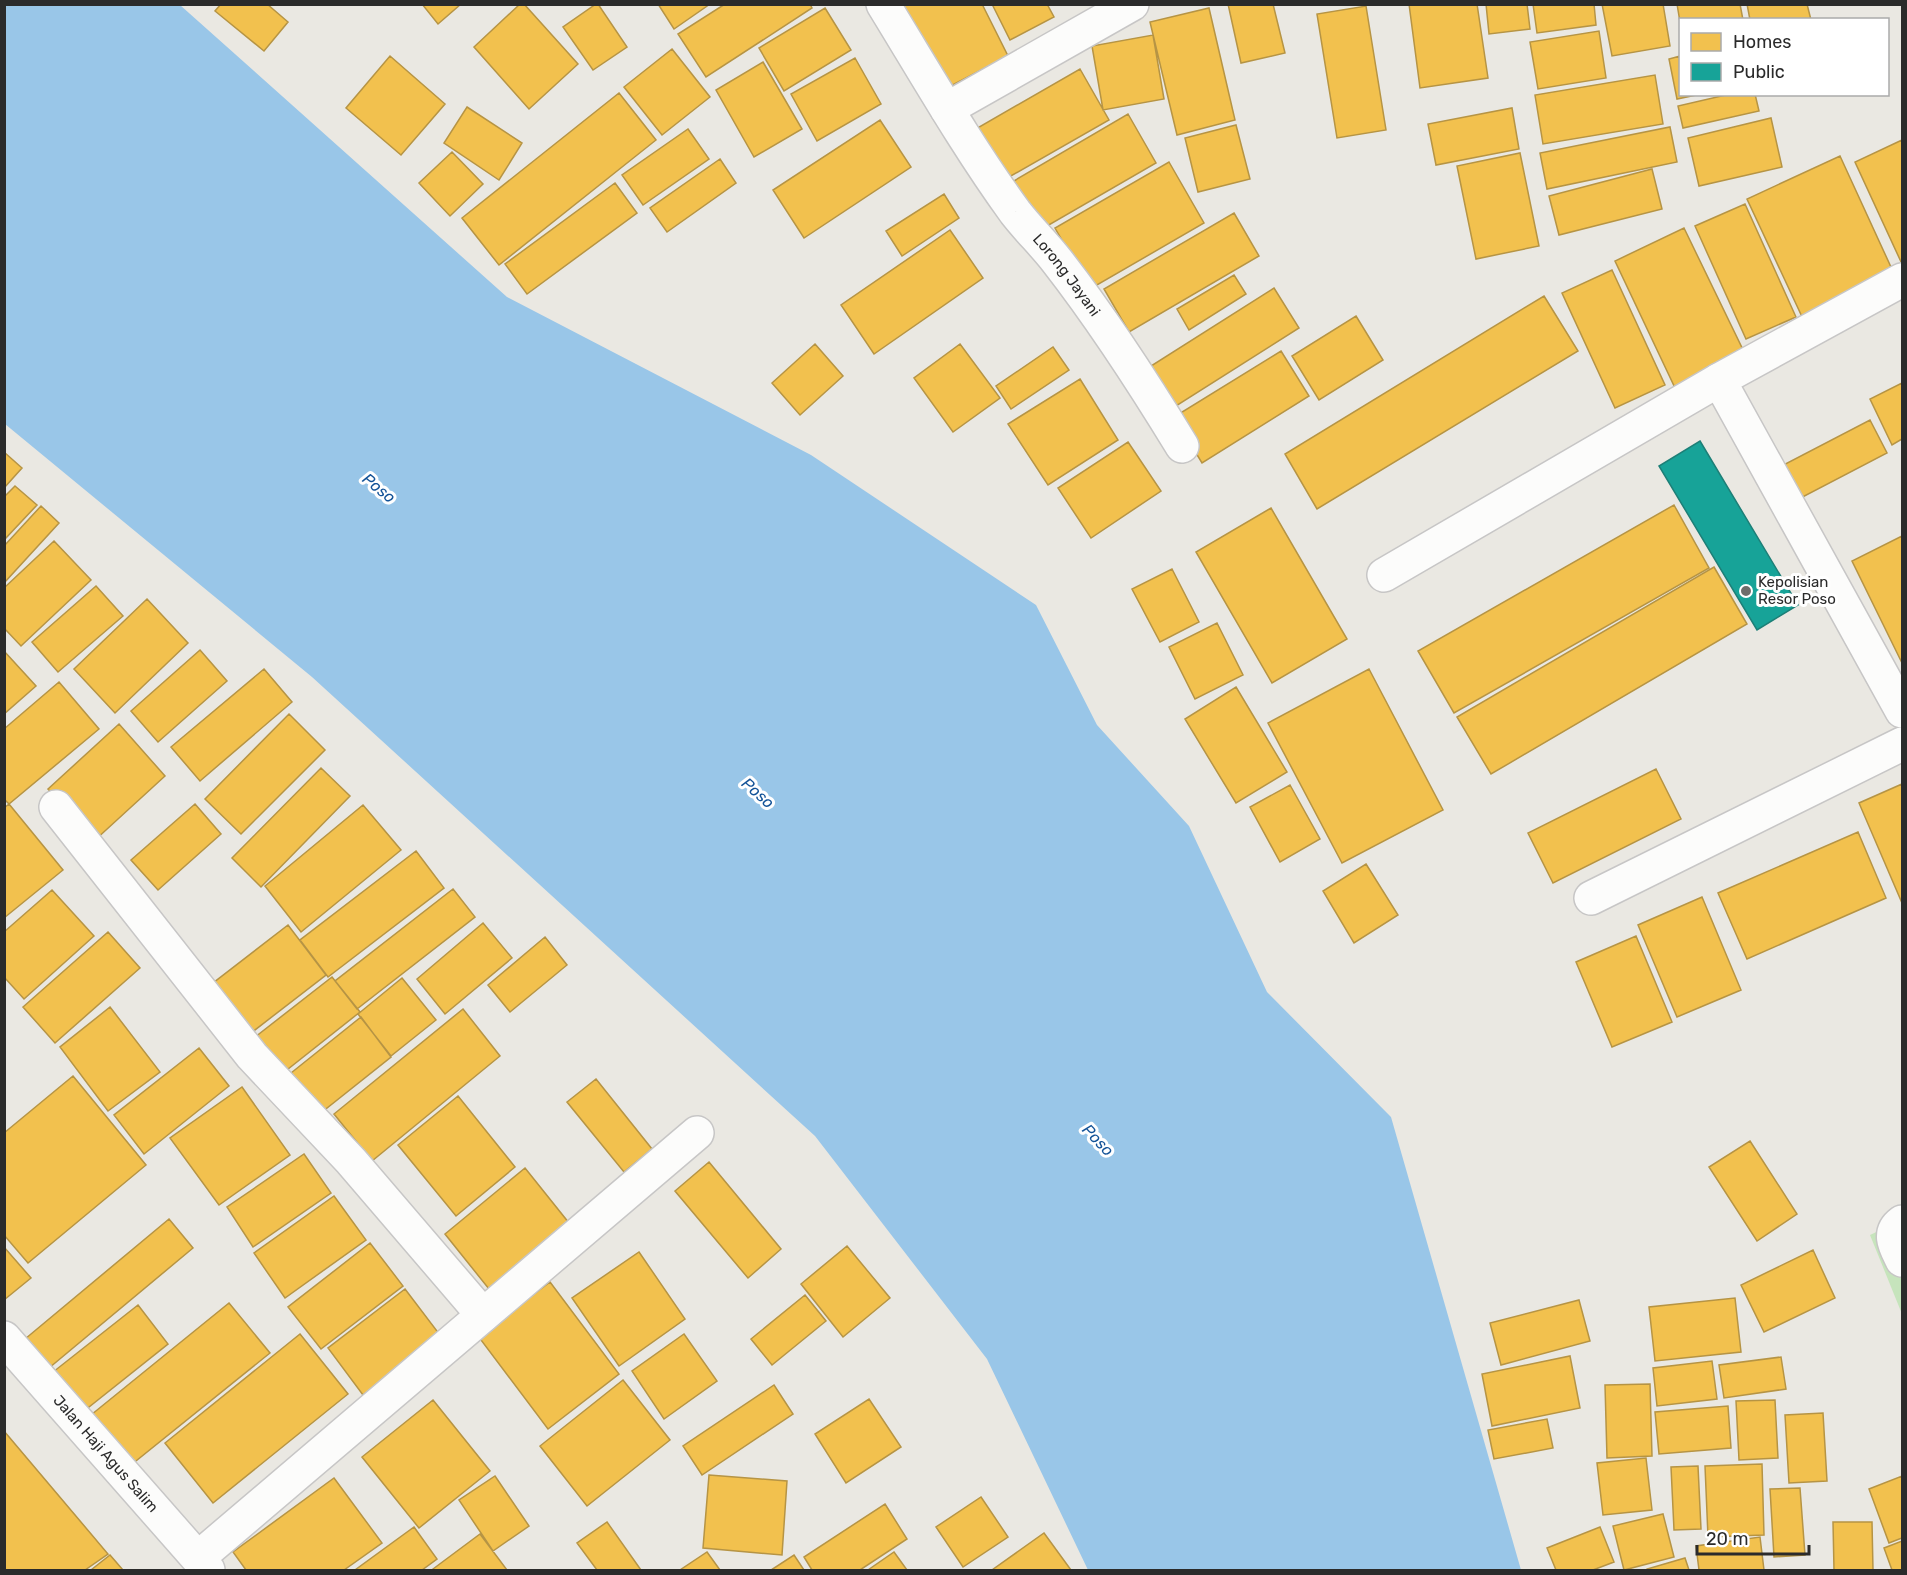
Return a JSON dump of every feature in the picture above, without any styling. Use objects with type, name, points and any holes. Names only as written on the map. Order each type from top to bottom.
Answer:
[{"type":"street","name":"Lorong Jayani","points":[[883,4],[947,109],[1016,213],[1055,258],[1106,328],[1182,446]]},
{"type":"street","points":[[947,109],[1132,4]]},
{"type":"street","points":[[1384,575],[1719,380],[1902,280]]},
{"type":"street","points":[[1719,380],[1902,711]]},
{"type":"street","points":[[1592,898],[1902,744]]},
{"type":"street","points":[[56,807],[252,1056],[351,1161],[483,1315]]},
{"type":"street","points":[[203,1564],[483,1315],[697,1133]]},
{"type":"street","points":[[1902,1222],[1893,1232],[1893,1240],[1902,1260]]},
{"type":"street","name":"Jalan Haji Agus Salim","points":[[4,1338],[203,1564]]},
{"type":"green space","points":[[1902,1220],[1902,1314],[1870,1235]]},
{"type":"water","name":"Poso","points":[[4,5],[180,5],[507,297],[811,455],[1036,605],[1097,725],[1189,826],[1267,992],[1391,1117],[1521,1570],[1088,1570],[987,1359],[815,1136],[312,677],[5,424]]},
{"type":"building: Homes","points":[[221,4],[267,4],[288,22],[264,51],[215,11]]},
{"type":"building: Homes","points":[[422,4],[461,4],[438,24]]},
{"type":"building: Homes","points":[[520,4],[524,4],[578,64],[529,109],[474,47]]},
{"type":"building: Homes","points":[[596,4],[627,47],[593,70],[563,27]]},
{"type":"building: Homes","points":[[658,4],[710,4],[674,29]]},
{"type":"building: Homes","points":[[725,4],[810,4],[812,8],[706,77],[678,34]]},
{"type":"building: Homes","points":[[901,4],[982,4],[1008,56],[945,89]]},
{"type":"building: Homes","points":[[992,4],[1047,4],[1054,17],[1010,40]]},
{"type":"building: Homes","points":[[1228,4],[1273,4],[1285,53],[1241,63]]},
{"type":"building: Homes","points":[[1409,4],[1477,4],[1488,78],[1420,88]]},
{"type":"building: Homes","points":[[1486,4],[1527,4],[1530,29],[1489,34]]},
{"type":"building: Homes","points":[[1533,4],[1594,4],[1596,25],[1537,33]]},
{"type":"building: Homes","points":[[1602,4],[1663,4],[1670,46],[1612,56]]},
{"type":"building: Homes","points":[[1677,4],[1740,4],[1743,18],[1679,18]]},
{"type":"building: Homes","points":[[1747,4],[1807,4],[1810,18],[1750,18]]},
{"type":"building: Homes","points":[[1366,6],[1386,130],[1337,138],[1317,14]]},
{"type":"building: Homes","points":[[825,8],[851,50],[784,91],[759,48]]},
{"type":"building: Homes","points":[[1209,8],[1235,120],[1177,135],[1150,22]]},
{"type":"building: Homes","points":[[1599,31],[1606,78],[1538,89],[1530,42]]},
{"type":"building: Homes","points":[[1153,35],[1164,99],[1103,110],[1092,46]]},
{"type":"building: Homes","points":[[672,49],[710,97],[662,135],[624,87]]},
{"type":"building: Homes","points":[[390,56],[445,104],[401,155],[346,108]]},
{"type":"building: Homes","points":[[1679,56],[1679,96],[1691,96],[1677,99],[1669,59]]},
{"type":"building: Homes","points":[[855,58],[881,104],[817,141],[791,94]]},
{"type":"building: Homes","points":[[763,62],[802,129],[754,157],[716,90]]},
{"type":"building: Homes","points":[[1080,69],[1109,120],[1002,181],[974,130]]},
{"type":"building: Homes","points":[[1655,75],[1663,124],[1543,144],[1535,95]]},
{"type":"building: Homes","points":[[619,93],[656,140],[499,265],[462,218]]},
{"type":"building: Homes","points":[[1721,96],[1755,96],[1759,111],[1683,128],[1678,106]]},
{"type":"building: Homes","points":[[467,107],[522,143],[499,180],[444,143]]},
{"type":"building: Homes","points":[[1512,108],[1519,149],[1436,165],[1428,124]]},
{"type":"building: Homes","points":[[1128,114],[1156,163],[1035,233],[1007,185]]},
{"type":"building: Homes","points":[[1771,118],[1782,167],[1699,186],[1688,138]]},
{"type":"building: Homes","points":[[880,120],[911,167],[804,238],[773,190]]},
{"type":"building: Homes","points":[[1236,125],[1250,179],[1198,192],[1185,138]]},
{"type":"building: Homes","points":[[1670,127],[1677,162],[1547,189],[1540,153]]},
{"type":"building: Homes","points":[[688,129],[709,159],[643,205],[622,175]]},
{"type":"building: Homes","points":[[1902,140],[1902,264],[1855,162]]},
{"type":"building: Homes","points":[[452,152],[483,184],[450,216],[419,183]]},
{"type":"building: Homes","points":[[1520,153],[1539,246],[1476,259],[1457,166]]},
{"type":"building: Homes","points":[[1840,156],[1896,278],[1804,321],[1747,199]]},
{"type":"building: Homes","points":[[720,159],[736,183],[667,232],[650,208]]},
{"type":"building: Homes","points":[[1169,162],[1204,223],[1090,289],[1055,228]]},
{"type":"building: Homes","points":[[1652,169],[1662,209],[1559,235],[1549,196]]},
{"type":"building: Homes","points":[[615,183],[637,213],[527,294],[505,264]]},
{"type":"building: Homes","points":[[944,194],[959,218],[902,256],[886,231]]},
{"type":"building: Homes","points":[[1745,204],[1796,317],[1746,339],[1695,226]]},
{"type":"building: Homes","points":[[1234,213],[1259,256],[1129,332],[1104,289]]},
{"type":"building: Homes","points":[[1684,228],[1746,356],[1676,390],[1615,261]]},
{"type":"building: Homes","points":[[950,230],[983,278],[874,354],[841,305]]},
{"type":"building: Homes","points":[[1612,270],[1665,385],[1615,408],[1562,293]]},
{"type":"building: Homes","points":[[1234,275],[1246,294],[1189,330],[1177,309]]},
{"type":"building: Homes","points":[[1274,288],[1299,328],[1176,406],[1151,366]]},
{"type":"building: Homes","points":[[1544,296],[1578,351],[1317,509],[1285,454]]},
{"type":"building: Homes","points":[[1356,316],[1383,360],[1319,400],[1292,356]]},
{"type":"building: Homes","points":[[815,344],[843,376],[800,415],[772,383]]},
{"type":"building: Homes","points":[[960,344],[1000,398],[953,432],[914,378]]},
{"type":"building: Homes","points":[[1053,347],[1069,370],[1011,409],[996,386]]},
{"type":"building: Homes","points":[[1281,351],[1309,396],[1202,463],[1174,417]]},
{"type":"building: Homes","points":[[1080,379],[1118,440],[1048,485],[1008,424]]},
{"type":"building: Homes","points":[[1902,383],[1902,439],[1892,445],[1870,399]]},
{"type":"building: Homes","points":[[1870,420],[1887,453],[1793,502],[1776,469]]},
{"type":"building: Homes","points":[[1128,442],[1161,491],[1091,538],[1058,488]]},
{"type":"building: Homes","points":[[4,452],[22,468],[4,488]]},
{"type":"building: Homes","points":[[15,486],[37,505],[4,540],[4,497]]},
{"type":"building: Homes","points":[[1674,505],[1709,568],[1454,713],[1418,651]]},
{"type":"building: Homes","points":[[41,506],[59,523],[4,583],[4,546]]},
{"type":"building: Homes","points":[[1271,508],[1347,639],[1272,683],[1196,552]]},
{"type":"building: Homes","points":[[1902,536],[1902,663],[1852,561]]},
{"type":"building: Homes","points":[[54,541],[91,580],[21,646],[4,628],[4,588]]},
{"type":"building: Homes","points":[[1714,567],[1747,624],[1491,774],[1457,717]]},
{"type":"building: Homes","points":[[1172,569],[1199,622],[1160,642],[1132,589]]},
{"type":"building: Homes","points":[[96,586],[123,616],[58,672],[32,642]]},
{"type":"building: Homes","points":[[147,599],[188,643],[115,713],[74,669]]},
{"type":"building: Homes","points":[[1217,623],[1243,675],[1195,699],[1169,647]]},
{"type":"building: Homes","points":[[200,650],[227,681],[158,742],[131,711]]},
{"type":"building: Homes","points":[[4,651],[36,686],[4,714]]},
{"type":"building: Homes","points":[[264,669],[292,702],[200,781],[171,747]]},
{"type":"building: Homes","points":[[1369,669],[1443,810],[1342,863],[1268,723]]},
{"type":"building: Homes","points":[[59,682],[99,729],[9,804],[4,799],[4,729]]},
{"type":"building: Homes","points":[[1236,687],[1287,772],[1236,803],[1185,719]]},
{"type":"building: Homes","points":[[289,714],[325,750],[241,834],[205,799]]},
{"type":"building: Homes","points":[[119,724],[165,776],[94,841],[48,789]]},
{"type":"building: Homes","points":[[321,768],[350,796],[261,887],[232,858]]},
{"type":"building: Homes","points":[[1656,769],[1681,819],[1553,883],[1528,833]]},
{"type":"building: Homes","points":[[1902,784],[1902,903],[1859,803]]},
{"type":"building: Homes","points":[[1290,785],[1320,839],[1280,862],[1250,807]]},
{"type":"building: Homes","points":[[9,804],[63,870],[4,918],[4,808]]},
{"type":"building: Homes","points":[[195,804],[221,834],[158,890],[131,860]]},
{"type":"building: Homes","points":[[363,805],[401,850],[301,932],[265,886]]},
{"type":"building: Homes","points":[[1858,832],[1886,898],[1747,959],[1718,893]]},
{"type":"building: Homes","points":[[416,851],[444,888],[328,977],[300,940]]},
{"type":"building: Homes","points":[[1366,864],[1398,915],[1354,943],[1323,891]]},
{"type":"building: Homes","points":[[453,889],[475,917],[357,1009],[335,981]]},
{"type":"building: Homes","points":[[52,890],[94,936],[24,999],[4,977],[4,932]]},
{"type":"building: Homes","points":[[1702,897],[1741,990],[1677,1017],[1638,925]]},
{"type":"building: Homes","points":[[483,923],[512,958],[445,1014],[417,979]]},
{"type":"building: Homes","points":[[288,925],[326,975],[242,1040],[204,990]]},
{"type":"building: Homes","points":[[108,932],[140,968],[55,1043],[23,1007]]},
{"type":"building: Homes","points":[[1636,936],[1672,1022],[1612,1047],[1576,962]]},
{"type":"building: Homes","points":[[545,937],[567,965],[510,1012],[488,985]]},
{"type":"building: Homes","points":[[332,977],[360,1012],[278,1077],[250,1041]]},
{"type":"building: Homes","points":[[402,978],[436,1020],[391,1056],[358,1014]]},
{"type":"building: Homes","points":[[110,1007],[160,1072],[108,1111],[60,1047]]},
{"type":"building: Homes","points":[[463,1009],[500,1056],[372,1161],[334,1114]]},
{"type":"building: Homes","points":[[361,1017],[391,1057],[312,1120],[281,1081]]},
{"type":"building: Homes","points":[[199,1048],[229,1086],[144,1154],[114,1115]]},
{"type":"building: Homes","points":[[73,1076],[146,1165],[28,1263],[4,1235],[4,1133]]},
{"type":"building: Homes","points":[[596,1079],[652,1149],[624,1172],[567,1102]]},
{"type":"building: Homes","points":[[242,1087],[290,1155],[219,1205],[170,1138]]},
{"type":"building: Homes","points":[[458,1096],[515,1167],[456,1216],[398,1145]]},
{"type":"building: Homes","points":[[1750,1141],[1797,1214],[1757,1241],[1709,1167]]},
{"type":"building: Homes","points":[[304,1154],[331,1193],[253,1247],[227,1207]]},
{"type":"building: Homes","points":[[709,1162],[781,1249],[748,1278],[675,1191]]},
{"type":"building: Homes","points":[[525,1168],[569,1223],[489,1289],[445,1234]]},
{"type":"building: Homes","points":[[334,1196],[366,1240],[285,1298],[254,1253]]},
{"type":"building: Homes","points":[[169,1219],[193,1248],[49,1368],[25,1339]]},
{"type":"building: Homes","points":[[370,1243],[403,1286],[321,1349],[288,1307]]},
{"type":"building: Homes","points":[[847,1246],[890,1298],[843,1337],[801,1284]]},
{"type":"building: Homes","points":[[4,1247],[31,1278],[4,1300]]},
{"type":"building: Homes","points":[[1813,1250],[1835,1298],[1764,1332],[1741,1285]]},
{"type":"building: Homes","points":[[639,1252],[685,1319],[619,1366],[572,1298]]},
{"type":"building: Homes","points":[[550,1282],[619,1374],[548,1429],[478,1336]]},
{"type":"building: Homes","points":[[405,1289],[440,1335],[363,1395],[328,1348]]},
{"type":"building: Homes","points":[[805,1295],[826,1321],[772,1365],[751,1339]]},
{"type":"building: Homes","points":[[1735,1298],[1741,1352],[1655,1361],[1649,1307]]},
{"type":"building: Homes","points":[[1579,1300],[1590,1341],[1501,1365],[1490,1323]]},
{"type":"building: Homes","points":[[229,1303],[270,1353],[126,1469],[86,1419]]},
{"type":"building: Homes","points":[[138,1305],[168,1344],[79,1415],[48,1376]]},
{"type":"building: Homes","points":[[300,1334],[348,1394],[213,1503],[165,1443]]},
{"type":"building: Homes","points":[[684,1334],[717,1381],[664,1419],[632,1371]]},
{"type":"building: Homes","points":[[1570,1356],[1580,1408],[1492,1426],[1482,1374]]},
{"type":"building: Homes","points":[[1781,1357],[1786,1389],[1724,1398],[1719,1365]]},
{"type":"building: Homes","points":[[1712,1361],[1717,1399],[1657,1406],[1653,1368]]},
{"type":"building: Homes","points":[[623,1380],[670,1440],[587,1506],[540,1446]]},
{"type":"building: Homes","points":[[1650,1384],[1652,1456],[1607,1458],[1605,1385]]},
{"type":"building: Homes","points":[[774,1385],[793,1414],[702,1475],[683,1446]]},
{"type":"building: Homes","points":[[869,1399],[901,1447],[846,1483],[815,1434]]},
{"type":"building: Homes","points":[[433,1400],[490,1471],[419,1528],[362,1457]]},
{"type":"building: Homes","points":[[1775,1400],[1778,1458],[1739,1460],[1736,1401]]},
{"type":"building: Homes","points":[[1728,1406],[1731,1448],[1659,1454],[1655,1412]]},
{"type":"building: Homes","points":[[1823,1413],[1827,1481],[1789,1483],[1785,1415]]},
{"type":"building: Homes","points":[[1547,1419],[1553,1448],[1494,1459],[1488,1430]]},
{"type":"building: Homes","points":[[4,1431],[108,1554],[85,1570],[4,1570]]},
{"type":"building: Homes","points":[[1646,1458],[1652,1510],[1603,1515],[1597,1463]]},
{"type":"building: Homes","points":[[1762,1464],[1764,1535],[1708,1537],[1705,1466]]},
{"type":"building: Homes","points":[[1698,1466],[1701,1529],[1674,1530],[1671,1467]]},
{"type":"building: Homes","points":[[709,1475],[787,1481],[782,1555],[703,1548]]},
{"type":"building: Homes","points":[[495,1476],[529,1526],[493,1551],[459,1500]]},
{"type":"building: Homes","points":[[1902,1476],[1902,1538],[1889,1543],[1869,1489]]},
{"type":"building: Homes","points":[[334,1478],[382,1543],[344,1570],[246,1570],[233,1552]]},
{"type":"building: Homes","points":[[1800,1488],[1805,1555],[1774,1557],[1770,1489]]},
{"type":"building: Homes","points":[[981,1497],[1008,1537],[963,1567],[936,1527]]},
{"type":"building: Homes","points":[[885,1504],[907,1539],[860,1570],[812,1570],[804,1557]]},
{"type":"building: Homes","points":[[1663,1514],[1674,1557],[1624,1570],[1613,1526]]},
{"type":"building: Homes","points":[[607,1522],[641,1570],[597,1570],[577,1543]]},
{"type":"building: Homes","points":[[1833,1522],[1872,1522],[1873,1570],[1834,1570]]},
{"type":"building: Homes","points":[[414,1527],[437,1559],[422,1570],[355,1570]]},
{"type":"building: Homes","points":[[1600,1527],[1614,1562],[1593,1570],[1556,1570],[1547,1548]]},
{"type":"building: Homes","points":[[1044,1533],[1071,1570],[992,1570]]},
{"type":"building: Homes","points":[[480,1534],[507,1570],[433,1569]]},
{"type":"building: Homes","points":[[1760,1537],[1764,1570],[1699,1570],[1696,1546]]},
{"type":"building: Homes","points":[[1902,1541],[1902,1570],[1892,1570],[1884,1548]]},
{"type":"building: Homes","points":[[707,1552],[720,1570],[680,1570]]},
{"type":"building: Homes","points":[[894,1552],[907,1570],[868,1570]]},
{"type":"building: Homes","points":[[110,1555],[123,1570],[91,1570]]},
{"type":"building: Homes","points":[[794,1555],[804,1570],[771,1570]]},
{"type":"building: Homes","points":[[1685,1558],[1689,1570],[1647,1570],[1647,1569]]},
{"type":"building: Public","points":[[1700,441],[1798,605],[1757,630],[1659,466]]},
{"type":"place","name":"Kepolisian Resor Poso","points":[[1746,591]]}]
